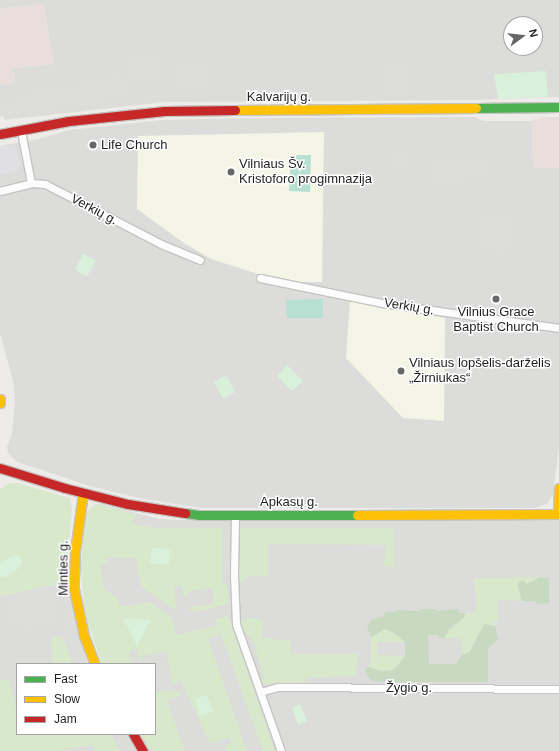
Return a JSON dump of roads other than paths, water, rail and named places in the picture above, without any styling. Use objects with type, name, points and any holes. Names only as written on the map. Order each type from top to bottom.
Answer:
[{"type":"main road","name":"Kalvarijų g.","points":[[0,134],[94,118],[164,111],[559,107]]},
{"type":"main road","points":[[0,399],[0,404]]},
{"type":"main road","name":"Apkasų g.","points":[[0,468],[83,493],[166,511],[200,515],[559,514],[559,488]]},
{"type":"main road","name":"Minties g.","points":[[83,493],[74,551],[74,590],[84,636],[95,663]]},
{"type":"main road","points":[[134,735],[143,751]]},
{"type":"street","points":[[0,191],[31,183],[21,131]]},
{"type":"street","name":"Verkių g.","points":[[31,183],[45,184],[162,244],[200,260]]},
{"type":"street","name":"Verkių g.","points":[[260,278],[382,303],[559,328]]},
{"type":"street","points":[[235,516],[234,576],[236,624],[281,751]]},
{"type":"street","name":"Žygio g.","points":[[260,692],[278,686],[559,689]]},
{"type":"place","name":"Life Church","points":[[93,145]]},
{"type":"place","name":"Vilniaus Šv. Kristoforo progimnazija","points":[[231,172]]},
{"type":"place","name":"Vilnius Grace Baptist Church","points":[[496,299]]},
{"type":"place","name":"Vilniaus lopšelis-darželis „Žirniukas“","points":[[401,371]]}]
